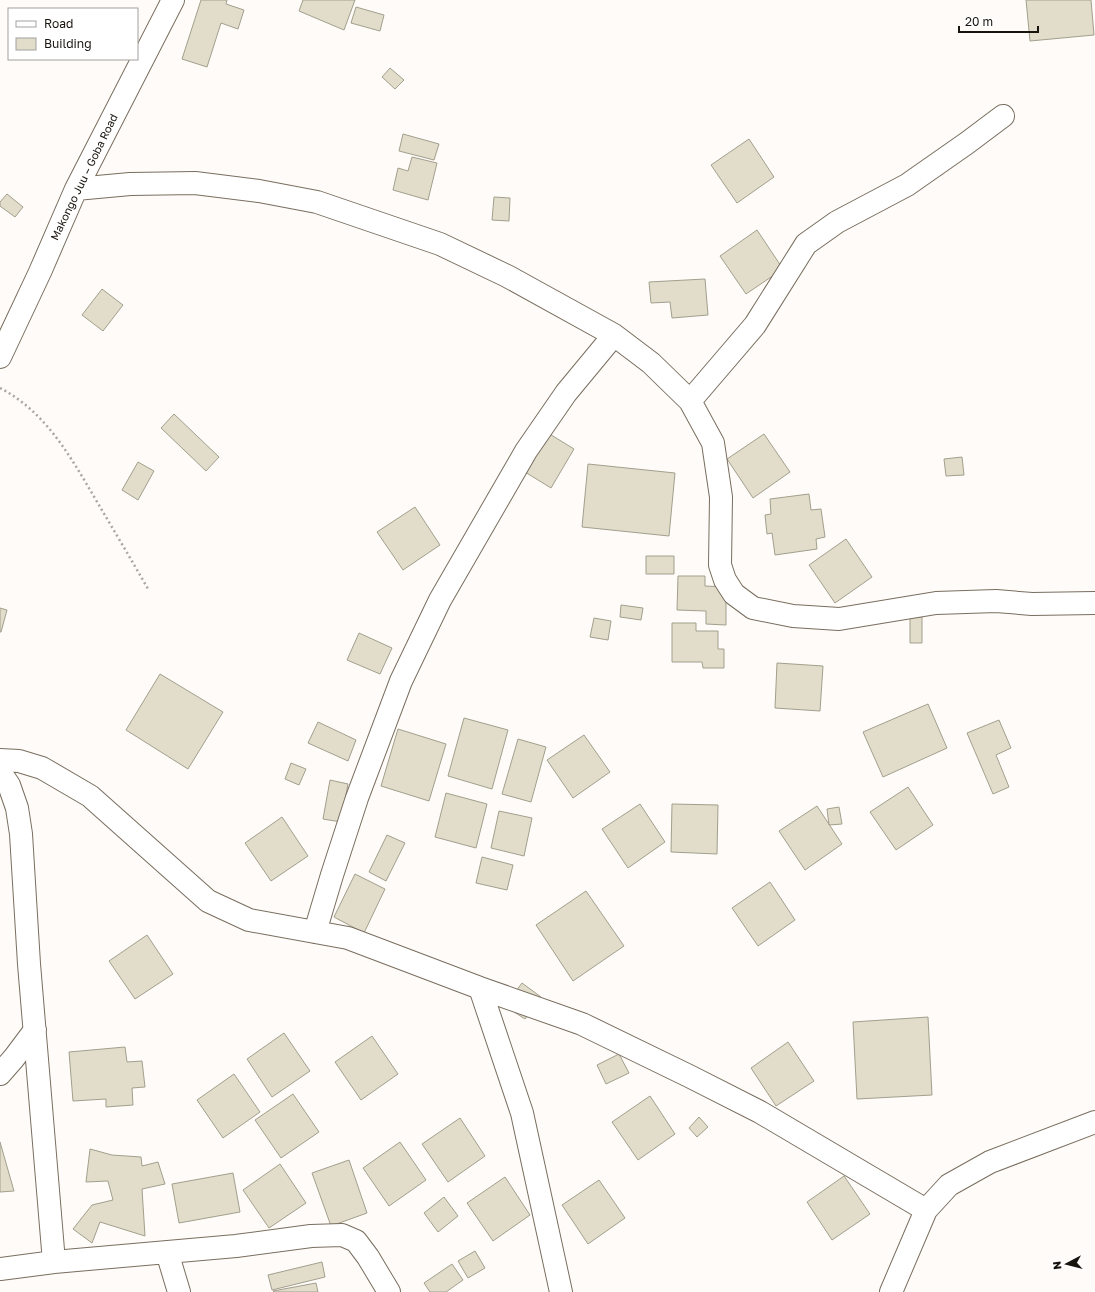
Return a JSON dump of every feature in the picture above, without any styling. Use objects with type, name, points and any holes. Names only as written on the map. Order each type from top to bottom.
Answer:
[{"type":"street","name":"Makongo Juu – Goba Road","points":[[0,357],[40,272],[76,189],[173,0]]},
{"type":"street","points":[[690,401],[755,325],[806,244],[836,222],[907,185],[1003,116]]},
{"type":"street","points":[[76,189],[130,184],[195,183],[259,191],[317,202],[440,244],[507,276],[614,335],[651,363],[690,401],[713,443],[720,497],[720,565],[725,580],[734,594],[753,608],[793,616],[839,619],[936,603],[996,601],[1032,604],[1095,602]]},
{"type":"street","points":[[315,932],[332,874],[355,805],[401,681],[437,607],[526,451],[566,393],[614,335]]},
{"type":"street","points":[[0,760],[19,761],[42,768],[90,796],[208,901],[249,920],[348,938],[480,988],[582,1024],[760,1112],[926,1210]]},
{"type":"street","points":[[0,772],[9,785],[17,808],[21,834],[24,897],[54,1262]]},
{"type":"street","points":[[480,988],[522,1113],[561,1292]]},
{"type":"street","points":[[0,1074],[35,1030]]},
{"type":"street","points":[[891,1292],[926,1210],[949,1185],[990,1162],[1095,1122]]},
{"type":"street","points":[[0,1269],[54,1262],[236,1246],[311,1236],[342,1235],[356,1241],[368,1256],[389,1292]]},
{"type":"street","points":[[167,1252],[179,1292]]},
{"type":"path","points":[[0,388],[8,392],[35,413],[64,448],[148,589]]},
{"type":"building","points":[[201,0],[227,0],[226,4],[244,10],[238,29],[221,23],[207,67],[182,59]]},
{"type":"building","points":[[303,0],[355,0],[344,30],[299,11]]},
{"type":"building","points":[[1026,0],[1091,0],[1094,35],[1030,41]]},
{"type":"building","points":[[356,7],[384,15],[380,31],[351,23]]},
{"type":"building","points":[[390,68],[404,80],[395,89],[382,77]]},
{"type":"building","points":[[403,134],[439,144],[434,160],[399,151]]},
{"type":"building","points":[[749,139],[774,177],[737,203],[711,165]]},
{"type":"building","points":[[412,157],[437,163],[428,200],[393,190],[398,168],[408,171]]},
{"type":"building","points":[[7,194],[23,207],[15,217],[0,206],[0,202]]},
{"type":"building","points":[[494,197],[510,198],[509,221],[492,220]]},
{"type":"building","points":[[757,230],[783,269],[746,294],[720,256]]},
{"type":"building","points":[[705,279],[708,315],[672,318],[670,302],[651,303],[649,282]]},
{"type":"building","points":[[102,289],[123,305],[103,331],[82,315]]},
{"type":"building","points":[[174,414],[219,457],[206,471],[161,428]]},
{"type":"building","points":[[535,425],[574,449],[551,488],[512,464]]},
{"type":"building","points":[[764,434],[790,472],[753,498],[727,459]]},
{"type":"building","points":[[962,457],[964,475],[946,476],[944,459]]},
{"type":"building","points":[[138,462],[154,471],[138,500],[122,490]]},
{"type":"building","points":[[588,464],[675,473],[669,536],[582,527]]},
{"type":"building","points":[[809,494],[811,510],[821,509],[825,537],[816,539],[817,549],[775,555],[772,533],[767,534],[765,515],[771,514],[770,499]]},
{"type":"building","points":[[415,507],[440,545],[403,570],[377,532]]},
{"type":"building","points":[[846,539],[872,577],[835,603],[809,565]]},
{"type":"building","points":[[646,556],[674,556],[674,574],[646,574]]},
{"type":"building","points":[[678,576],[705,576],[705,586],[726,587],[726,625],[706,624],[706,611],[677,610]]},
{"type":"building","points":[[621,605],[643,608],[641,620],[620,617]]},
{"type":"building","points":[[0,608],[7,610],[1,632],[0,632]]},
{"type":"building","points":[[910,617],[922,617],[922,643],[910,643]]},
{"type":"building","points":[[594,618],[611,621],[608,640],[590,637]]},
{"type":"building","points":[[672,623],[696,623],[696,631],[718,631],[718,649],[724,649],[724,668],[703,668],[702,662],[672,662]]},
{"type":"building","points":[[359,633],[392,648],[380,674],[347,660]]},
{"type":"building","points":[[777,663],[823,666],[820,711],[775,708]]},
{"type":"building","points":[[160,674],[223,712],[188,769],[126,730]]},
{"type":"building","points":[[928,704],[947,748],[883,777],[863,732]]},
{"type":"building","points":[[464,718],[508,730],[492,789],[448,776]]},
{"type":"building","points":[[999,720],[1011,748],[996,755],[1009,787],[993,794],[967,733]]},
{"type":"building","points":[[318,722],[356,740],[348,761],[308,743]]},
{"type":"building","points":[[398,729],[446,744],[429,801],[381,786]]},
{"type":"building","points":[[584,735],[610,772],[573,798],[547,760]]},
{"type":"building","points":[[518,739],[546,747],[531,802],[502,794]]},
{"type":"building","points":[[291,763],[306,769],[299,785],[285,779]]},
{"type":"building","points":[[330,780],[348,784],[341,822],[323,819]]},
{"type":"building","points":[[908,787],[933,825],[896,850],[870,812]]},
{"type":"building","points":[[446,793],[487,804],[476,848],[435,837]]},
{"type":"building","points":[[640,804],[665,842],[628,868],[602,829]]},
{"type":"building","points":[[672,804],[718,805],[717,854],[671,852]]},
{"type":"building","points":[[817,806],[842,844],[805,870],[779,831]]},
{"type":"building","points":[[839,807],[842,824],[829,825],[827,809]]},
{"type":"building","points":[[499,811],[532,818],[524,856],[491,848]]},
{"type":"building","points":[[282,817],[308,856],[271,881],[245,843]]},
{"type":"building","points":[[387,835],[405,843],[386,881],[369,872]]},
{"type":"building","points":[[482,857],[513,865],[507,890],[476,883]]},
{"type":"building","points":[[355,874],[385,889],[364,933],[334,917]]},
{"type":"building","points":[[770,882],[795,920],[758,946],[732,908]]},
{"type":"building","points":[[586,891],[624,946],[573,981],[536,925]]},
{"type":"building","points":[[147,935],[173,974],[135,999],[109,961]]},
{"type":"building","points":[[522,983],[541,997],[525,1019],[505,1006]]},
{"type":"building","points":[[928,1017],[932,1095],[857,1099],[853,1022]]},
{"type":"building","points":[[284,1033],[310,1071],[272,1097],[247,1059]]},
{"type":"building","points":[[372,1036],[398,1074],[361,1100],[335,1062]]},
{"type":"building","points":[[788,1042],[814,1081],[776,1106],[751,1068]]},
{"type":"building","points":[[125,1047],[127,1062],[142,1061],[145,1087],[132,1088],[133,1105],[106,1107],[106,1099],[73,1101],[69,1052]]},
{"type":"building","points":[[619,1054],[629,1073],[606,1084],[597,1065]]},
{"type":"building","points":[[234,1074],[260,1112],[223,1138],[197,1100]]},
{"type":"building","points":[[293,1094],[319,1132],[281,1158],[255,1120]]},
{"type":"building","points":[[650,1096],[675,1134],[638,1160],[612,1122]]},
{"type":"building","points":[[699,1117],[708,1127],[697,1137],[689,1128]]},
{"type":"building","points":[[460,1118],[485,1156],[448,1182],[422,1144]]},
{"type":"building","points":[[0,1142],[14,1191],[0,1192]]},
{"type":"building","points":[[400,1142],[426,1180],[389,1206],[363,1168]]},
{"type":"building","points":[[90,1149],[112,1155],[141,1157],[142,1166],[158,1162],[165,1184],[142,1189],[145,1236],[100,1222],[92,1243],[73,1229],[92,1205],[113,1200],[108,1181],[86,1182]]},
{"type":"building","points":[[349,1160],[367,1213],[331,1226],[312,1173]]},
{"type":"building","points":[[280,1164],[306,1203],[269,1228],[243,1190]]},
{"type":"building","points":[[233,1173],[240,1212],[179,1223],[172,1184]]},
{"type":"building","points":[[844,1176],[870,1214],[832,1240],[807,1202]]},
{"type":"building","points":[[505,1177],[530,1215],[493,1241],[467,1203]]},
{"type":"building","points":[[599,1180],[625,1218],[588,1244],[562,1205]]},
{"type":"building","points":[[444,1197],[458,1216],[438,1232],[424,1213]]},
{"type":"building","points":[[475,1251],[485,1268],[468,1278],[458,1261]]},
{"type":"building","points":[[322,1262],[325,1277],[272,1290],[268,1275]]},
{"type":"building","points":[[452,1264],[463,1280],[446,1292],[430,1292],[424,1283]]},
{"type":"building","points":[[316,1283],[318,1292],[273,1291]]}]
